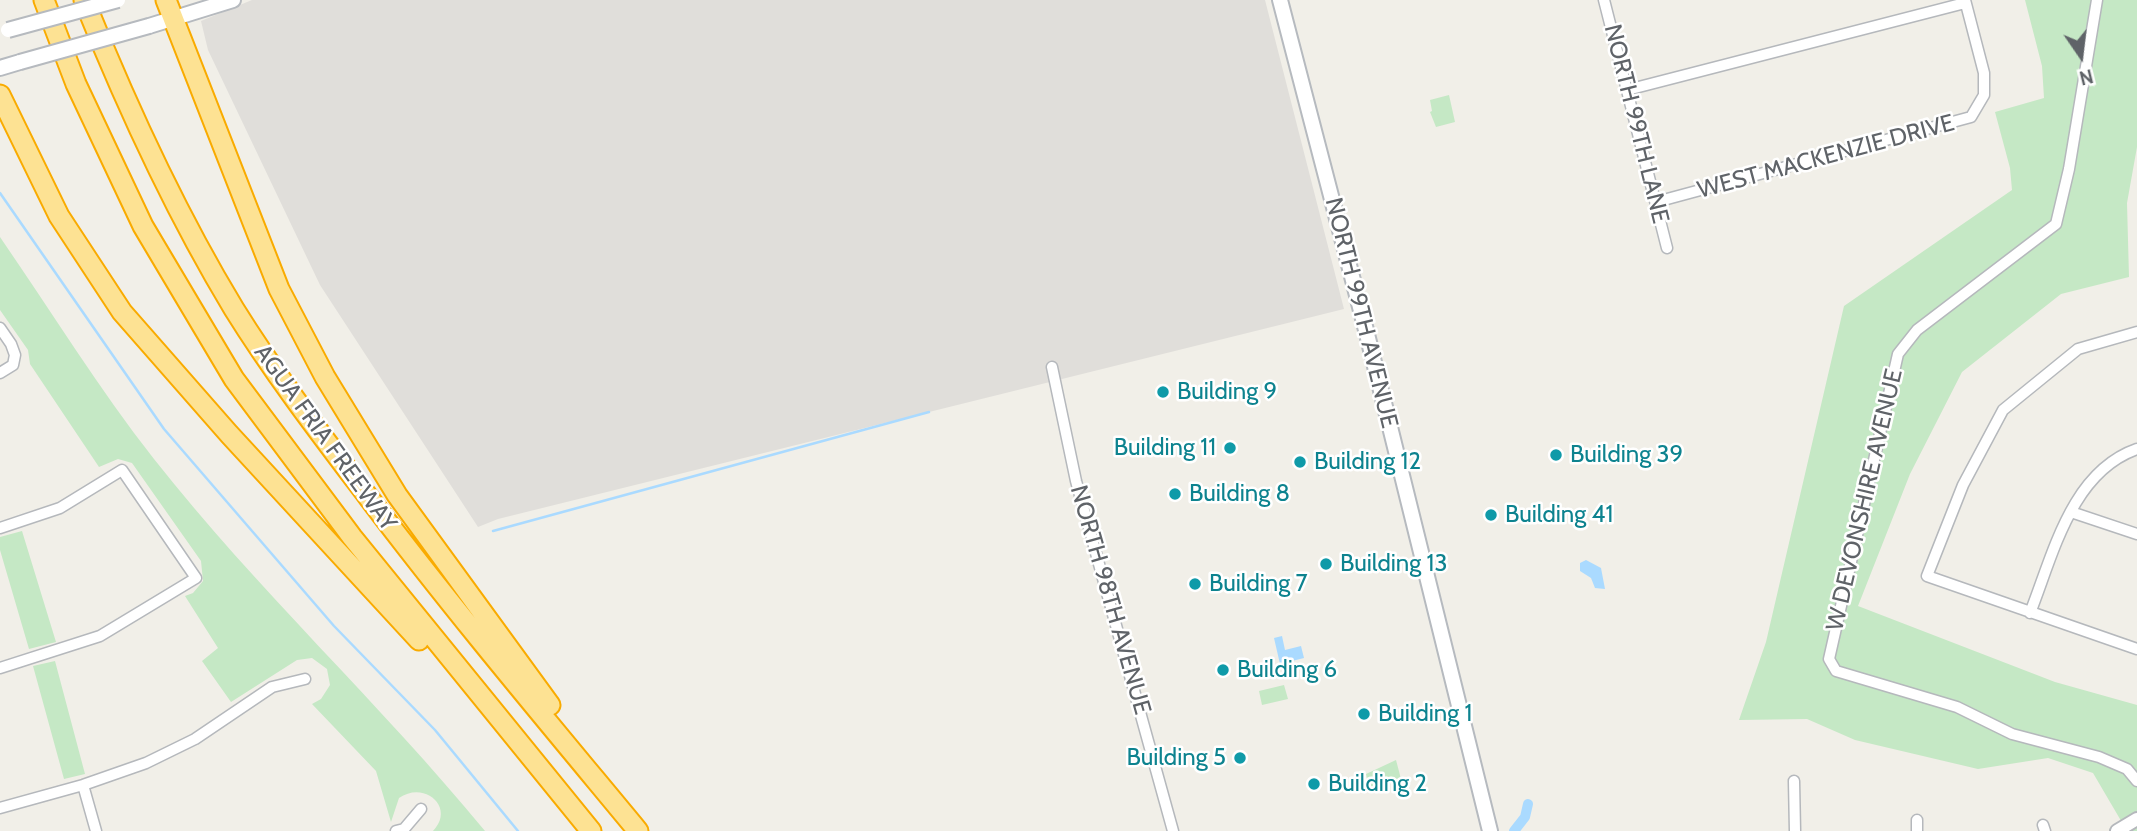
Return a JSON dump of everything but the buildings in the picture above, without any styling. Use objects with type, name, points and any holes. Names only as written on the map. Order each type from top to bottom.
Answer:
[{"type":"highway","name":"AGUA FRIA FREEWAY","points":[[44,0],[86,106],[143,226],[234,379],[344,526],[591,831]]},
{"type":"highway","name":"AGUA FRIA FREEWAY","points":[[84,0],[124,99],[156,167],[212,272],[272,369],[456,613],[638,831]]},
{"type":"highway","points":[[166,0],[279,289],[347,415],[397,495],[471,599],[542,695],[654,831]]},
{"type":"highway","points":[[0,95],[54,207],[88,264],[122,312],[237,443],[423,644],[578,831]]},
{"type":"main road","points":[[4,31],[118,0]]},
{"type":"main road","points":[[0,68],[233,0]]},
{"type":"main road","name":"NORTH 99TH AVENUE","points":[[1280,0],[1364,323],[1490,831]]},
{"type":"street","name":"NORTH 99TH LANE","points":[[1604,0],[1667,248]]},
{"type":"street","name":"W DEVONSHIRE AVENUE","points":[[2097,0],[2056,224],[1917,330],[1898,354],[1829,659],[1836,671],[1957,707],[2012,734],[2099,757],[2127,769],[2137,781]]},
{"type":"street","points":[[1627,90],[1965,1]]},
{"type":"street","name":"WEST MACKENZIE DRIVE","points":[[1656,202],[1971,117],[1984,95],[1984,73],[1965,1]]},
{"type":"street","points":[[0,328],[15,355],[13,365],[0,373]]},
{"type":"street","points":[[2137,332],[2078,349],[2003,410],[1963,485],[1927,576],[2137,649]]},
{"type":"street","name":"NORTH 98TH AVENUE","points":[[1052,367],[1076,481],[1173,831]]},
{"type":"street","points":[[2030,613],[2071,512],[2099,472],[2137,449]]},
{"type":"street","points":[[0,528],[60,508],[122,470],[196,578],[100,636],[0,668]]},
{"type":"street","points":[[2071,512],[2137,534]]},
{"type":"street","points":[[0,808],[83,785],[146,763],[195,739],[272,687],[305,679]]},
{"type":"street","points":[[1794,780],[1795,831]]},
{"type":"street","points":[[83,785],[96,831]]},
{"type":"street","points":[[396,831],[404,829],[421,809]]},
{"type":"street","points":[[2117,831],[2137,819]]},
{"type":"shaded area","points":[[252,0],[1265,0],[1344,309],[498,519],[478,527],[320,285],[208,50],[201,21]]},
{"type":"green space","points":[[2025,0],[2137,0],[2137,147],[2127,203],[2129,277],[2061,294],[1962,372],[1910,474],[1858,606],[2055,682],[2137,705],[2137,831],[2127,831],[2093,773],[2048,758],[1978,769],[1855,740],[1807,719],[1739,720],[1766,642],[1844,306],[2012,190],[2010,168],[1995,112],[2044,98],[2042,66]]},
{"type":"green space","points":[[1449,95],[1455,122],[1436,127],[1430,112],[1430,100]]},
{"type":"green space","points":[[0,237],[95,378],[193,507],[485,831],[433,831],[439,822],[439,805],[427,794],[418,792],[399,798],[391,822],[376,771],[312,704],[321,699],[330,685],[327,669],[312,658],[297,660],[231,702],[202,661],[218,648],[185,596],[193,593],[203,581],[201,561],[132,463],[118,459],[99,467],[30,364],[28,350],[0,310]]},
{"type":"green space","points":[[22,531],[56,642],[29,649],[0,550],[0,537]]},
{"type":"green space","points":[[55,661],[85,774],[64,779],[33,666]]},
{"type":"green space","points":[[1284,685],[1288,699],[1262,705],[1259,691]]},
{"type":"green space","points":[[1396,760],[1401,779],[1369,787],[1366,774]]},
{"type":"water","points":[[1586,560],[1601,568],[1605,589],[1595,588],[1591,578],[1580,571],[1580,563]]},
{"type":"water","points":[[1282,636],[1285,650],[1301,646],[1304,658],[1280,664],[1274,638]]},
{"type":"waterway","points":[[0,193],[164,429],[334,626],[435,730],[518,831]]},
{"type":"waterway","points":[[493,531],[929,412]]},
{"type":"waterway","points":[[1514,831],[1525,817],[1528,804]]},
{"type":"place","name":"Building 9","points":[[1163,392]]},
{"type":"place","name":"Building 11","points":[[1230,448]]},
{"type":"place","name":"Building 39","points":[[1556,455]]},
{"type":"place","name":"Building 12","points":[[1300,462]]},
{"type":"place","name":"Building 8","points":[[1175,494]]},
{"type":"place","name":"Building 41","points":[[1491,515]]},
{"type":"place","name":"Building 13","points":[[1326,564]]},
{"type":"place","name":"Building 7","points":[[1195,584]]},
{"type":"place","name":"Building 6","points":[[1223,670]]},
{"type":"place","name":"Building 1","points":[[1364,714]]},
{"type":"place","name":"Building 5","points":[[1240,758]]},
{"type":"place","name":"Building 2","points":[[1314,784]]}]
